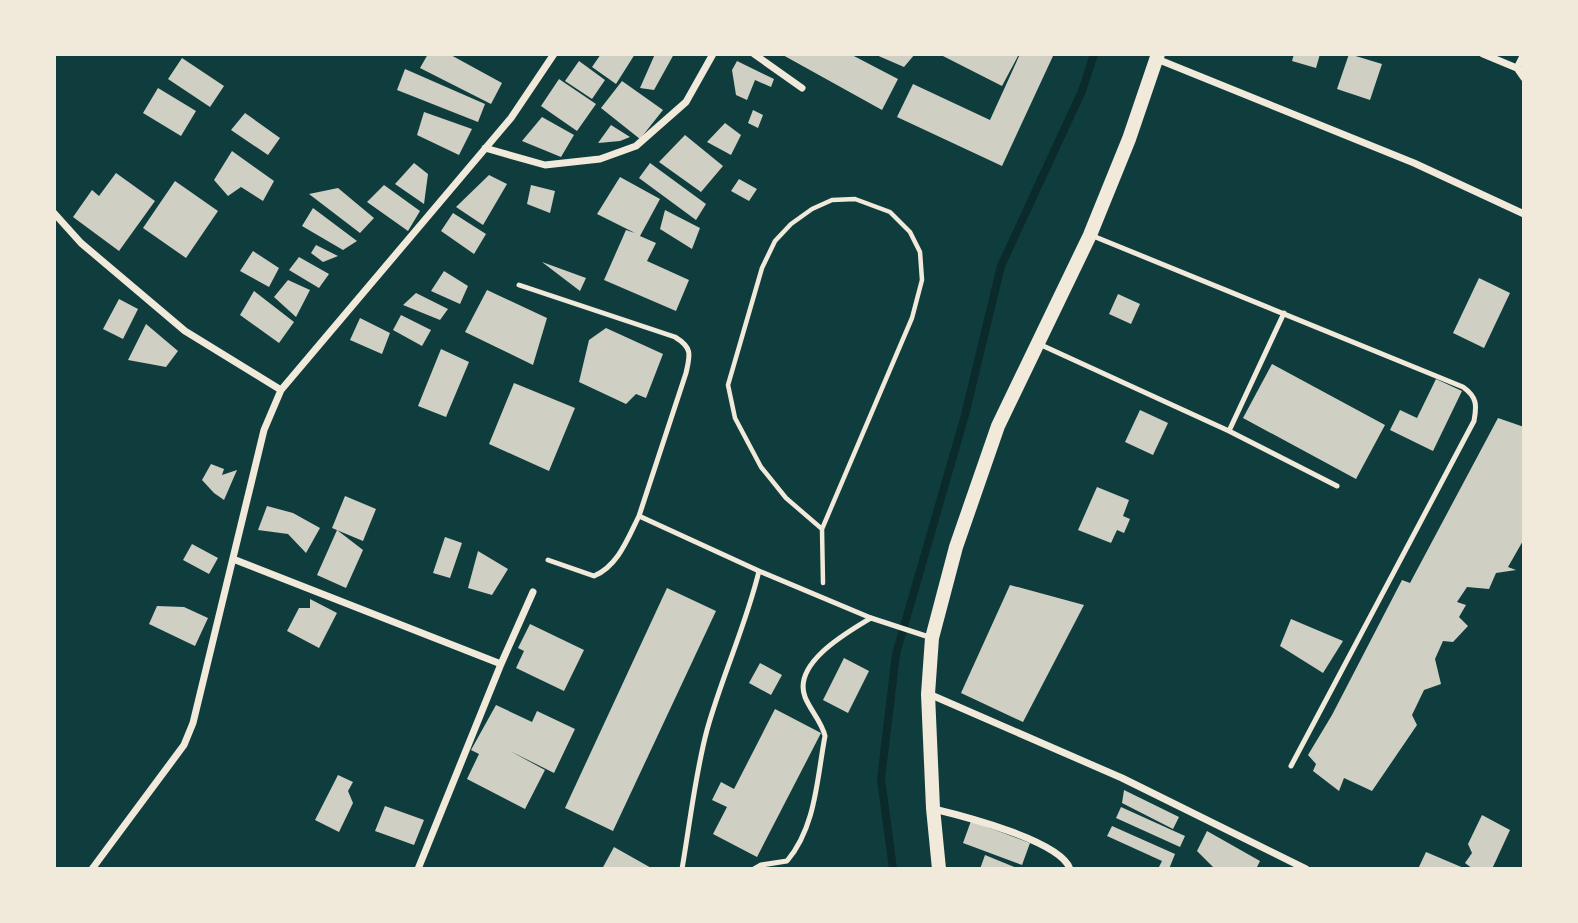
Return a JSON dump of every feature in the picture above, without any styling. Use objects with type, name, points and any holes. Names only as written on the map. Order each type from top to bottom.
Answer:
[{"type":"main road","points":[[939,869],[933,808],[928,694],[932,638],[956,547],[998,426],[1090,235],[1129,139],[1158,56]]},
{"type":"street","points":[[92,869],[184,745],[198,705],[264,430],[281,390],[511,118],[554,54]]},
{"type":"street","points":[[485,148],[545,165],[600,159],[636,145],[686,102],[713,54]]},
{"type":"street","points":[[754,54],[802,88]]},
{"type":"street","points":[[1483,54],[1520,69]]},
{"type":"street","points":[[1524,54],[1520,69],[1524,78]]},
{"type":"street","points":[[1158,56],[1414,163],[1524,214]]},
{"type":"street","points":[[54,213],[81,243],[185,331],[281,390]]},
{"type":"street","points":[[233,559],[501,664]]},
{"type":"street","points":[[418,869],[533,592]]},
{"type":"street","points":[[928,694],[1122,778],[1306,869]]},
{"type":"street","points":[[933,808],[971,818],[1028,839],[1059,853],[1068,862],[1070,869]]},
{"type":"lane","points":[[1090,235],[1463,387],[1473,394],[1477,405],[1474,421],[1291,766]]},
{"type":"lane","points":[[519,285],[675,337],[685,343],[690,355],[639,516],[624,547],[603,572],[594,576],[548,561]]},
{"type":"lane","points":[[1229,431],[1284,313]]},
{"type":"lane","points":[[1038,344],[1229,431],[1337,486]]},
{"type":"lane","points":[[639,516],[871,618],[932,638]]},
{"type":"lane","points":[[682,869],[707,730],[760,571]]},
{"type":"lane","points":[[754,869],[761,865],[787,861],[794,853],[811,815],[825,736],[805,697],[803,678],[832,642],[871,618]]},
{"type":"path","points":[[822,529],[786,498],[761,467],[735,418],[728,385],[762,268],[775,241],[791,224],[812,209],[832,200],[855,200],[890,212],[909,232],[920,252],[922,280],[912,318],[822,529],[823,598]]},
{"type":"building","points":[[428,54],[449,54],[502,83],[491,104],[420,68]]},
{"type":"building","points":[[601,54],[635,54],[616,84],[592,67]]},
{"type":"building","points":[[655,54],[674,54],[654,90],[640,88]]},
{"type":"building","points":[[781,54],[850,54],[898,79],[882,110]]},
{"type":"building","points":[[874,54],[915,54],[904,67]]},
{"type":"building","points":[[939,54],[1019,54],[1002,86]]},
{"type":"building","points":[[1020,54],[1053,56],[1002,166],[897,117],[913,84],[990,120]]},
{"type":"building","points":[[1294,54],[1320,54],[1316,68],[1292,61]]},
{"type":"building","points":[[1349,54],[1382,64],[1370,100],[1337,89]]},
{"type":"building","points":[[182,58],[224,86],[210,107],[168,79]]},
{"type":"building","points":[[579,61],[605,80],[592,99],[565,81]]},
{"type":"building","points":[[737,61],[774,79],[771,87],[755,80],[747,100],[736,95],[732,70]]},
{"type":"building","points":[[405,69],[485,104],[478,122],[397,90]]},
{"type":"building","points":[[559,79],[596,104],[577,131],[541,106]]},
{"type":"building","points":[[622,81],[663,110],[640,139],[601,108]]},
{"type":"building","points":[[158,88],[196,111],[181,136],[143,113]]},
{"type":"building","points":[[753,110],[763,115],[758,128],[748,123]]},
{"type":"building","points":[[424,112],[472,129],[459,155],[417,135]]},
{"type":"building","points":[[245,113],[280,138],[268,155],[231,130]]},
{"type":"building","points":[[542,117],[574,135],[561,157],[522,141]]},
{"type":"building","points":[[725,123],[741,135],[731,155],[707,142]]},
{"type":"building","points":[[611,125],[630,137],[598,143]]},
{"type":"building","points":[[685,135],[723,166],[701,192],[659,162]]},
{"type":"building","points":[[232,151],[274,181],[263,201],[241,187],[228,196],[214,180]]},
{"type":"building","points":[[414,163],[428,174],[424,204],[395,184]]},
{"type":"building","points":[[650,163],[706,204],[696,220],[639,178]]},
{"type":"building","points":[[116,173],[155,201],[119,251],[73,217],[92,190],[99,196]]},
{"type":"building","points":[[489,175],[507,184],[483,225],[456,207]]},
{"type":"building","points":[[620,177],[660,199],[640,236],[656,243],[647,261],[689,280],[676,311],[604,280],[626,230],[635,233],[597,214]]},
{"type":"building","points":[[739,179],[757,189],[749,201],[731,191]]},
{"type":"building","points":[[175,181],[218,211],[186,258],[143,228]]},
{"type":"building","points":[[384,185],[420,211],[408,231],[367,202]]},
{"type":"building","points":[[531,185],[555,191],[550,213],[527,204]]},
{"type":"building","points":[[338,188],[374,218],[360,233],[309,194]]},
{"type":"building","points":[[313,208],[357,241],[343,250],[302,226]]},
{"type":"building","points":[[665,210],[700,228],[692,249],[660,229]]},
{"type":"building","points":[[453,213],[486,234],[474,254],[441,231]]},
{"type":"building","points":[[316,245],[338,256],[323,262],[311,253]]},
{"type":"building","points":[[253,251],[279,268],[269,287],[240,271]]},
{"type":"building","points":[[299,257],[329,274],[319,288],[289,270]]},
{"type":"building","points":[[542,262],[586,278],[580,291]]},
{"type":"building","points":[[444,271],[468,286],[460,304],[431,291]]},
{"type":"building","points":[[1479,278],[1510,293],[1484,348],[1453,333]]},
{"type":"building","points":[[288,280],[310,290],[296,317],[274,297]]},
{"type":"building","points":[[487,290],[547,318],[533,365],[465,332]]},
{"type":"building","points":[[254,291],[294,322],[279,343],[240,315]]},
{"type":"building","points":[[416,293],[448,309],[440,320],[403,305]]},
{"type":"building","points":[[1118,294],[1140,304],[1131,324],[1109,314]]},
{"type":"building","points":[[119,299],[138,309],[123,339],[103,329]]},
{"type":"building","points":[[401,315],[431,330],[422,346],[393,330]]},
{"type":"building","points":[[360,318],[390,333],[382,354],[350,340]]},
{"type":"building","points":[[146,324],[178,351],[166,367],[128,360]]},
{"type":"building","points":[[606,328],[663,354],[646,398],[636,394],[626,404],[579,382],[589,340]]},
{"type":"building","points":[[441,349],[469,362],[446,417],[418,406]]},
{"type":"building","points":[[1272,364],[1385,425],[1356,479],[1243,418]]},
{"type":"building","points":[[1436,379],[1462,391],[1433,451],[1390,430],[1400,410],[1417,418]]},
{"type":"building","points":[[514,383],[575,408],[549,471],[489,444]]},
{"type":"building","points":[[1140,410],[1168,423],[1153,455],[1125,442]]},
{"type":"building","points":[[1498,418],[1524,427],[1524,539],[1508,567],[1516,570],[1496,573],[1489,589],[1467,587],[1457,602],[1466,605],[1459,617],[1468,626],[1453,642],[1443,641],[1435,659],[1441,684],[1424,690],[1412,715],[1417,725],[1372,791],[1344,778],[1339,791],[1313,771],[1316,764],[1308,755],[1332,715],[1402,580],[1410,583]]},
{"type":"building","points":[[211,464],[224,469],[222,475],[237,470],[224,500],[202,480]]},
{"type":"building","points":[[1097,487],[1129,500],[1123,516],[1130,519],[1124,533],[1117,530],[1111,543],[1078,530]]},
{"type":"building","points":[[345,496],[376,509],[363,541],[332,528]]},
{"type":"building","points":[[267,506],[293,513],[320,528],[306,553],[288,534],[258,530]]},
{"type":"building","points":[[337,530],[363,550],[346,588],[317,575]]},
{"type":"building","points":[[445,537],[462,543],[450,578],[433,573]]},
{"type":"building","points":[[192,544],[218,558],[209,574],[183,560]]},
{"type":"building","points":[[478,551],[508,569],[492,595],[468,588]]},
{"type":"building","points":[[1010,585],[1084,605],[1023,722],[961,693]]},
{"type":"building","points":[[667,588],[716,611],[613,831],[565,808]]},
{"type":"building","points":[[310,599],[337,613],[319,648],[287,631],[299,608],[310,608]]},
{"type":"building","points":[[157,606],[184,607],[208,618],[195,646],[149,624]]},
{"type":"building","points":[[1291,619],[1343,641],[1323,673],[1280,646]]},
{"type":"building","points":[[530,624],[584,650],[564,691],[516,668],[524,651],[518,648]]},
{"type":"building","points":[[844,658],[869,671],[848,713],[823,700]]},
{"type":"building","points":[[760,663],[782,675],[771,695],[749,683]]},
{"type":"building","points":[[496,705],[532,722],[537,711],[575,729],[554,773],[510,751],[545,770],[525,809],[467,779],[479,754],[471,750]]},
{"type":"building","points":[[775,709],[821,733],[757,857],[713,834],[727,807],[712,800],[721,782],[734,789]]},
{"type":"building","points":[[338,775],[353,782],[348,791],[353,803],[339,832],[315,820]]},
{"type":"building","points":[[1124,790],[1179,817],[1173,829],[1122,803]]},
{"type":"building","points":[[385,806],[424,820],[414,845],[375,831]]},
{"type":"building","points":[[1121,807],[1185,836],[1180,847],[1116,818]]},
{"type":"building","points":[[1482,815],[1510,830],[1492,869],[1473,869],[1465,863],[1472,853],[1468,844]]},
{"type":"building","points":[[971,821],[1030,843],[1022,865],[963,843]]},
{"type":"building","points":[[1112,826],[1175,854],[1169,869],[1158,869],[1162,861],[1107,836]]},
{"type":"building","points":[[1207,831],[1260,861],[1256,869],[1215,869],[1197,851]]},
{"type":"building","points":[[614,847],[653,869],[602,869]]},
{"type":"building","points":[[1426,852],[1466,869],[1418,869]]},
{"type":"building","points":[[985,855],[1019,869],[980,869]]},
{"type":"waterway","points":[[893,869],[881,779],[896,654],[965,415],[1001,266],[1082,91],[1094,54]]}]
